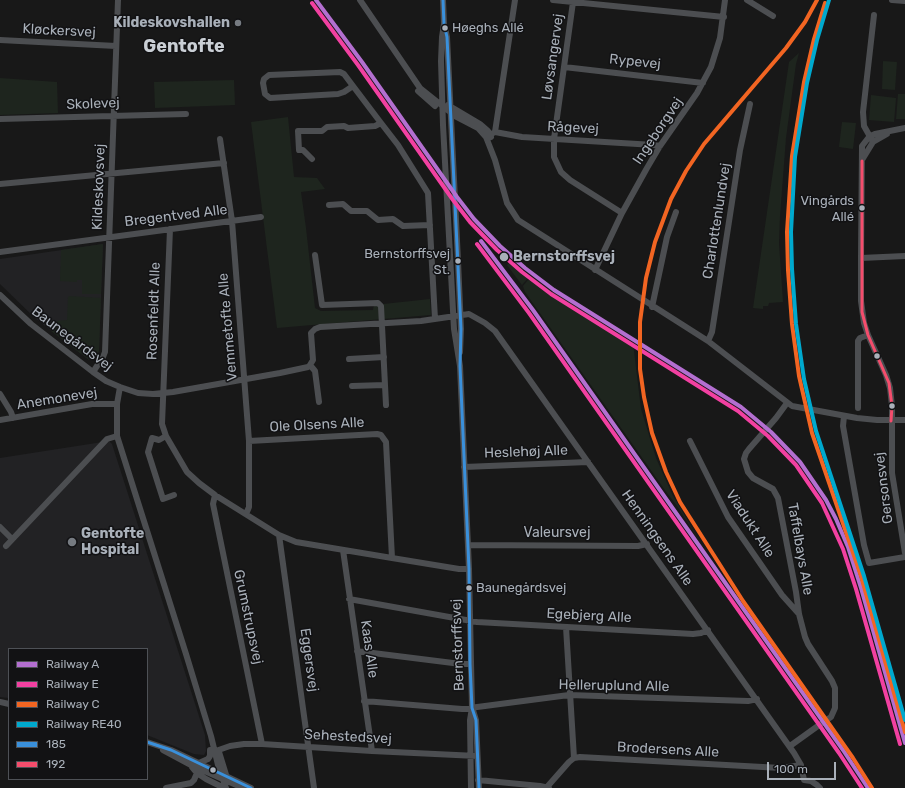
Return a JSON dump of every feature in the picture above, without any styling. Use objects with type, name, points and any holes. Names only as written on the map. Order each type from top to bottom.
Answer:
[{"type":"street","name":"Kildeskovsvej","points":[[93,372],[103,357],[104,352],[118,0]]},
{"type":"street","points":[[360,0],[414,80],[424,92],[450,109],[480,124],[491,134],[494,142],[495,160],[507,203],[518,220],[708,341],[787,403],[824,413],[844,416],[891,421],[905,420]]},
{"type":"street","name":"Bernstorffsvej","points":[[443,0],[444,24],[447,37],[461,316],[460,366],[469,570],[472,708],[470,720],[471,788]]},
{"type":"street","points":[[491,134],[515,0]]},
{"type":"street","points":[[553,0],[724,18]]},
{"type":"street","name":"Ingeborgvej","points":[[595,270],[622,213],[660,146],[697,93],[711,67],[724,18],[725,0]]},
{"type":"street","points":[[747,0],[773,16]]},
{"type":"street","points":[[892,0],[905,1]]},
{"type":"street","name":"Løvsangervej","points":[[573,2],[554,139],[554,157],[561,172],[570,180],[622,213]]},
{"type":"street","points":[[874,14],[863,112],[864,126],[871,139],[875,134],[905,128]]},
{"type":"street","name":"Bernstorffsvej","points":[[444,24],[441,61],[443,114],[454,316],[460,366]]},
{"type":"street","name":"Kløckersvej","points":[[0,40],[116,46]]},
{"type":"street","name":"Rypevej","points":[[564,67],[703,82]]},
{"type":"street","points":[[354,86],[338,94],[270,98],[265,94],[263,83],[264,79],[269,75],[340,72],[344,74],[354,86],[380,123],[398,145],[425,188],[429,200],[435,319]]},
{"type":"street","points":[[414,80],[417,90],[428,101],[441,110],[443,114]]},
{"type":"street","name":"Charlottenlundvej","points":[[708,341],[712,332],[740,150],[750,104]]},
{"type":"street","name":"Skolevej","points":[[0,118],[186,114]]},
{"type":"street","points":[[312,159],[303,150],[299,150],[298,131],[322,131],[328,127],[344,126],[348,128],[375,126],[380,123]]},
{"type":"street","name":"Rågevej","points":[[491,134],[654,144],[660,146]]},
{"type":"street","name":"Vemmetofte Alle","points":[[220,139],[232,221],[245,380],[249,441],[249,507],[246,514]]},
{"type":"street","name":"Gersonsvej","points":[[871,139],[862,146],[862,312],[868,335],[889,382],[892,406],[891,450],[893,484],[905,553]]},
{"type":"street","points":[[0,184],[224,163]]},
{"type":"street","points":[[330,205],[343,204],[351,212],[367,211],[378,220],[393,219],[403,226],[430,225]]},
{"type":"street","points":[[652,306],[667,237],[676,212]]},
{"type":"street","name":"Bregentved Alle","points":[[0,252],[261,217]]},
{"type":"street","name":"Rosenfeldt Alle","points":[[163,393],[170,229]]},
{"type":"street","points":[[315,255],[322,305],[378,302],[381,306],[386,405]]},
{"type":"street","points":[[861,258],[905,256]]},
{"type":"street","name":"Baunegårdsvej","points":[[0,295],[31,324],[93,372],[106,381],[138,393],[163,393],[245,380],[308,367],[310,365]]},
{"type":"street","name":"Henningsens Alle","points":[[310,365],[313,360],[310,337],[312,330],[320,327],[470,315],[495,331],[790,746],[801,765],[804,788]]},
{"type":"street","points":[[858,408],[858,341],[860,338],[868,335]]},
{"type":"street","points":[[349,359],[384,357]]},
{"type":"street","points":[[310,365],[314,371],[319,402]]},
{"type":"street","points":[[352,386],[385,385]]},
{"type":"street","points":[[120,387],[117,404],[117,436],[211,736],[214,751],[225,782]]},
{"type":"street","points":[[163,393],[162,424],[166,436],[187,472],[199,483],[215,494],[279,535],[307,544],[469,570]]},
{"type":"street","points":[[0,394],[12,412],[13,418]]},
{"type":"street","name":"Taffelbays Alle","points":[[787,403],[749,449],[744,459],[748,472],[752,478],[773,489],[778,498],[796,592],[798,614],[808,644],[835,688],[834,713],[790,746]]},
{"type":"street","name":"Anemonevej","points":[[0,420],[92,404],[117,404]]},
{"type":"street","points":[[844,416],[843,426],[864,545],[869,563],[905,557]]},
{"type":"street","name":"Ole Olsens Alle","points":[[249,441],[381,435],[386,442],[392,558]]},
{"type":"street","points":[[6,546],[108,439],[117,436]]},
{"type":"street","points":[[166,436],[159,440],[152,438],[148,452],[163,499],[174,495]]},
{"type":"street","name":"Viadukt Alle","points":[[690,440],[728,517],[784,597],[798,614]]},
{"type":"street","name":"Heslehøj Alle","points":[[464,467],[588,462]]},
{"type":"street","name":"Grumstrupsvej","points":[[215,494],[213,504],[262,744]]},
{"type":"street","points":[[0,527],[12,539]]},
{"type":"street","name":"Eggersvej","points":[[279,535],[314,788]]},
{"type":"street","name":"Valeursvej","points":[[468,545],[638,546],[646,544]]},
{"type":"street","name":"Kaas Alle","points":[[343,550],[372,751]]},
{"type":"street","points":[[784,597],[792,597],[796,592]]},
{"type":"street","name":"Egebjerg Alle","points":[[349,599],[469,621],[693,634],[708,630]]},
{"type":"street","points":[[478,780],[548,788],[574,758],[566,627]]},
{"type":"street","points":[[357,651],[470,664]]},
{"type":"street","name":"Helleruplund Alle","points":[[364,701],[462,709],[569,695],[748,701],[756,699]]},
{"type":"street","name":"Bernstorffsvej","points":[[472,708],[476,720],[479,788]]},
{"type":"street","points":[[148,742],[225,782],[243,788]]},
{"type":"street","name":"Sehestedsvej","points":[[214,751],[230,746],[262,744],[477,756]]},
{"type":"street","points":[[158,747],[171,750],[199,763],[225,782]]},
{"type":"street","points":[[199,763],[208,759],[214,751]]},
{"type":"street","name":"Brodersens Alle","points":[[574,758],[580,757],[781,768],[801,765]]},
{"type":"street","points":[[191,765],[197,773],[206,779],[251,788]]},
{"type":"street","points":[[166,788],[191,783],[197,773]]},
{"type":"street","points":[[804,780],[811,781],[820,788]]},
{"type":"shaded area","points":[[799,53],[796,64],[786,138],[780,216],[779,243],[783,302],[769,303],[768,306],[763,306],[763,309],[753,308],[789,62]]},
{"type":"shaded area","points":[[883,61],[897,62],[895,90],[882,89]]},
{"type":"shaded area","points":[[0,78],[57,82],[58,113],[0,115]]},
{"type":"shaded area","points":[[234,80],[235,105],[155,108],[154,82]]},
{"type":"shaded area","points":[[898,94],[905,94],[905,119],[896,119]]},
{"type":"shaded area","points":[[871,95],[896,98],[894,122],[869,120]]},
{"type":"shaded area","points":[[288,117],[294,177],[317,178],[325,189],[301,192],[315,308],[321,311],[373,310],[374,305],[430,299],[431,315],[277,328],[251,122]]},
{"type":"shaded area","points":[[842,122],[856,123],[853,149],[839,147]]},
{"type":"shaded area","points":[[103,244],[99,351],[94,359],[89,360],[35,318],[0,284],[0,259]]},
{"type":"shaded area","points":[[103,244],[101,294],[82,294],[82,280],[77,280],[77,282],[60,281],[61,250]]},
{"type":"shaded area","points":[[510,262],[529,277],[522,285],[507,265]]},
{"type":"shaded area","points":[[528,280],[536,281],[633,343],[641,409],[656,458],[672,494],[702,545],[677,506],[525,292],[523,286]]},
{"type":"shaded area","points":[[69,296],[101,298],[99,351],[94,359],[89,360],[51,331],[57,321],[67,320]]},
{"type":"shaded area","name":"Gentofte Hospital","points":[[109,441],[112,444],[205,735],[206,751],[204,755],[194,754],[148,735],[148,648],[8,648],[8,698],[0,697],[0,458]]},
{"type":"rail line","name":"A","points":[[316,0],[362,62],[457,197],[474,219],[500,246],[525,268],[554,290],[741,407],[771,432],[800,462],[826,500],[848,547],[905,743]]},
{"type":"rail line","name":"C","points":[[817,0],[805,22],[786,48],[704,144],[686,171],[671,199],[655,242],[646,278],[640,322],[640,369],[644,397],[652,433],[666,472],[680,502],[743,601],[853,758],[872,788]]},
{"type":"rail line","name":"RE40","points":[[829,0],[817,40],[807,83],[795,157],[791,232],[796,324],[804,379],[816,431],[864,576],[905,720]]},
{"type":"rail line","name":"E","points":[[312,3],[358,65],[453,200],[470,222],[497,250],[522,272],[551,294],[738,411],[768,436],[796,465],[822,503],[843,549],[856,589],[900,744]]},
{"type":"rail line","name":"C","points":[[825,3],[814,39],[804,82],[792,156],[787,232],[792,324],[799,376],[812,433],[861,576],[905,732]]},
{"type":"rail line","name":"A","points":[[481,241],[533,310],[843,750],[868,788]]},
{"type":"rail line","name":"E","points":[[477,244],[529,313],[839,753],[862,788]]},
{"type":"transit line","name":"185","points":[[443,0],[444,24],[447,37],[461,329],[460,366],[469,569],[472,708],[476,720],[479,788]]},
{"type":"transit line","name":"192","points":[[862,161],[862,312],[868,335],[889,383],[892,406],[891,421]]},
{"type":"transit line","name":"185","points":[[148,742],[171,750],[251,788]]},
{"type":"place","name":"Kildeskovshallen","points":[[238,23]]},
{"type":"place","name":"Høeghs Allé","points":[[445,28]]},
{"type":"place","name":"Vingårds Allé","points":[[862,208]]},
{"type":"place","name":"Bernstorffsvej","points":[[504,257]]},
{"type":"place","name":"Bernstorffsvej St.","points":[[458,261]]},
{"type":"place","name":"Gentofte Hospital","points":[[72,542]]},
{"type":"place","name":"Baunegårdsvej","points":[[469,588]]},
{"type":"district","name":"Gentofte","points":[[184,47]]}]
